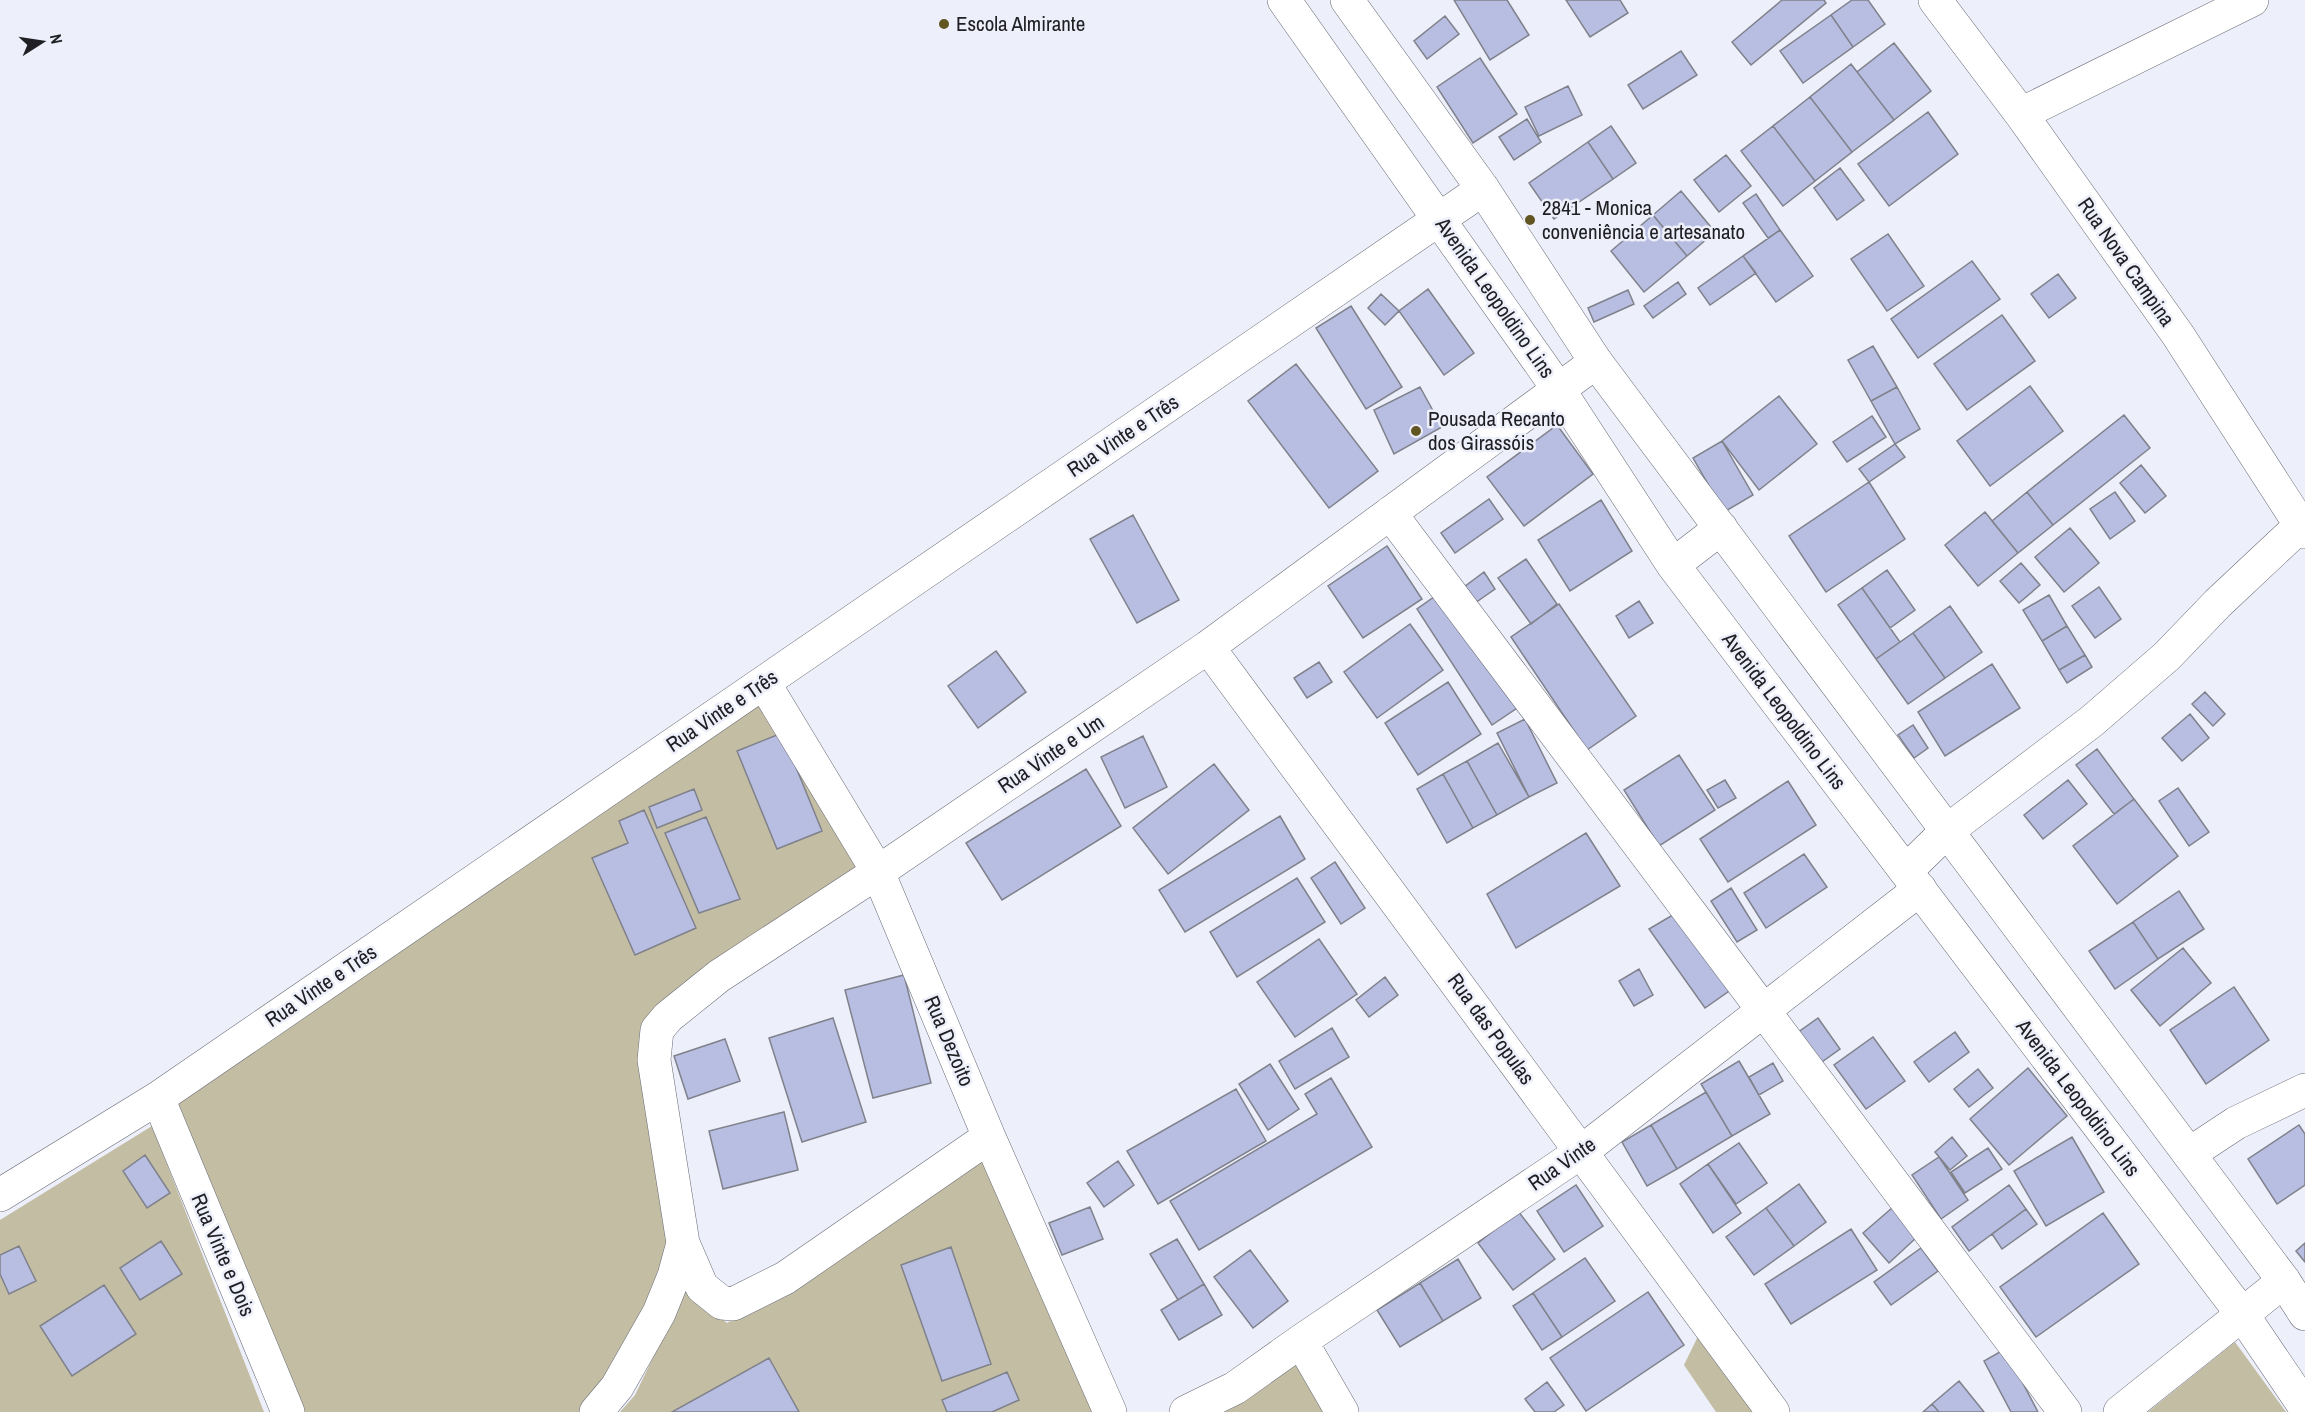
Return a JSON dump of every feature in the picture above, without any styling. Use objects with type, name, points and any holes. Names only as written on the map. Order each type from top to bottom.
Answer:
[{"type":"street","name":"Avenida Leopoldino Lins","points":[[1284,0],[1559,390],[1673,565],[2242,1314],[2305,1407]]},
{"type":"street","points":[[1347,0],[1483,189],[1596,362],[2284,1281],[2305,1314]]},
{"type":"street","name":"Rua Nova Campina","points":[[1935,0],[2021,114],[2178,335],[2302,529]]},
{"type":"street","points":[[2021,114],[2252,0]]},
{"type":"street","name":"Rua Vinte e Três","points":[[0,1195],[158,1098],[1483,189]]},
{"type":"street","name":"Rua Vinte e Um","points":[[683,1243],[654,1060],[657,1030],[668,1017],[719,976],[878,872],[1208,647],[1596,362]]},
{"type":"street","points":[[1390,513],[2065,1412]]},
{"type":"street","points":[[1673,565],[1720,528]]},
{"type":"street","name":"Rua Vinte","points":[[1186,1412],[1235,1388],[1581,1152],[1764,1011],[1913,880],[1947,831],[2092,721],[2167,656],[2218,603],[2302,529]]},
{"type":"street","name":"Rua das Populas","points":[[1208,647],[1773,1412]]},
{"type":"street","name":"Rua Dezoito","points":[[764,682],[878,872],[989,1137],[1110,1412]]},
{"type":"street","points":[[2189,1154],[2236,1123],[2305,1090]]},
{"type":"street","name":"Rua Vinte e Dois","points":[[158,1098],[288,1412]]},
{"type":"street","points":[[683,1243],[702,1287],[722,1303],[733,1304],[785,1278],[989,1137]]},
{"type":"street","points":[[596,1412],[617,1387],[659,1313],[674,1276],[683,1243]]},
{"type":"street","points":[[2120,1412],[2284,1281]]},
{"type":"street","points":[[1301,1341],[1342,1412]]},
{"type":"shaded area","points":[[759,698],[860,867],[657,1009],[667,1245],[647,1313],[606,1386],[580,1412],[305,1412],[172,1104]]},
{"type":"shaded area","points":[[152,1126],[264,1412],[0,1412],[0,1220]]},
{"type":"shaded area","points":[[983,1155],[1098,1412],[620,1412],[635,1395],[686,1289],[727,1323]]},
{"type":"shaded area","points":[[1702,1328],[1760,1412],[1716,1412],[1684,1365]]},
{"type":"shaded area","points":[[2235,1342],[2286,1412],[2148,1412]]},
{"type":"shaded area","points":[[1297,1354],[1328,1412],[1209,1412]]},
{"type":"building","points":[[1454,0],[1507,0],[1529,35],[1490,60]]},
{"type":"building","points":[[1566,0],[1620,0],[1628,13],[1590,37]]},
{"type":"building","points":[[1782,0],[1824,0],[1826,3],[1751,65],[1732,42]]},
{"type":"building","points":[[1852,0],[1868,0],[1885,24],[1853,47],[1831,15]]},
{"type":"building","points":[[1831,15],[1853,47],[1803,83],[1780,51]]},
{"type":"building","points":[[1445,16],[1459,34],[1427,59],[1414,41]]},
{"type":"building","points":[[1894,43],[1931,91],[1894,120],[1857,72]]},
{"type":"building","points":[[1681,51],[1697,75],[1643,109],[1628,85]]},
{"type":"building","points":[[1480,58],[1517,114],[1473,143],[1437,87]]},
{"type":"building","points":[[1851,64],[1894,120],[1852,152],[1810,97]]},
{"type":"building","points":[[1568,86],[1582,115],[1539,136],[1525,107]]},
{"type":"building","points":[[1810,97],[1852,152],[1815,181],[1773,126]]},
{"type":"building","points":[[1928,112],[1958,154],[1889,206],[1858,164]]},
{"type":"building","points":[[1527,119],[1541,142],[1514,160],[1499,137]]},
{"type":"building","points":[[1611,126],[1636,163],[1613,179],[1588,142]]},
{"type":"building","points":[[1773,126],[1815,181],[1783,206],[1741,151]]},
{"type":"building","points":[[1588,142],[1613,179],[1554,219],[1529,183]]},
{"type":"building","points":[[1726,155],[1751,186],[1719,212],[1694,180]]},
{"type":"building","points":[[1840,168],[1864,200],[1837,220],[1814,188]]},
{"type":"building","points":[[1681,191],[1715,232],[1687,256],[1653,215]]},
{"type":"building","points":[[1756,194],[1780,230],[1768,238],[1743,203]]},
{"type":"building","points":[[1653,215],[1687,256],[1644,292],[1611,251]]},
{"type":"building","points":[[1780,230],[1813,276],[1776,302],[1743,256]]},
{"type":"building","points":[[1888,234],[1924,286],[1887,311],[1851,259]]},
{"type":"building","points":[[1743,256],[1756,273],[1710,305],[1698,288]]},
{"type":"building","points":[[1972,261],[2000,299],[1918,358],[1891,319]]},
{"type":"building","points":[[2058,274],[2076,298],[2049,318],[2031,294]]},
{"type":"building","points":[[1678,282],[1686,294],[1653,318],[1644,306]]},
{"type":"building","points":[[1428,289],[1474,353],[1444,375],[1399,311]]},
{"type":"building","points":[[1628,290],[1634,304],[1594,322],[1588,308]]},
{"type":"building","points":[[1381,294],[1399,311],[1385,325],[1368,308]]},
{"type":"building","points":[[1351,306],[1402,387],[1366,409],[1316,328]]},
{"type":"building","points":[[2002,315],[2035,361],[1967,410],[1934,364]]},
{"type":"building","points":[[1873,346],[1897,387],[1871,401],[1848,360]]},
{"type":"building","points":[[1296,364],[1378,471],[1329,508],[1248,401]]},
{"type":"building","points":[[2030,386],[2063,431],[1990,486],[1957,441]]},
{"type":"building","points":[[1420,387],[1442,427],[1394,454],[1374,410]]},
{"type":"building","points":[[1897,387],[1920,429],[1895,444],[1871,401]]},
{"type":"building","points":[[1779,396],[1817,444],[1759,490],[1722,441]]},
{"type":"building","points":[[2124,415],[2150,448],[2053,525],[2027,492]]},
{"type":"building","points":[[1872,416],[1886,437],[1847,462],[1833,442]]},
{"type":"building","points":[[1557,425],[1593,474],[1524,526],[1487,477]]},
{"type":"building","points":[[1722,441],[1753,495],[1724,512],[1693,458]]},
{"type":"building","points":[[1895,444],[1905,457],[1869,482],[1859,469]]},
{"type":"building","points":[[2141,465],[2166,496],[2145,513],[2120,483]]},
{"type":"building","points":[[1869,482],[1905,539],[1826,592],[1789,536]]},
{"type":"building","points":[[2027,492],[2053,525],[2018,553],[1992,521]]},
{"type":"building","points":[[2115,492],[2135,521],[2110,539],[2090,509]]},
{"type":"building","points":[[1489,499],[1503,519],[1455,553],[1441,533]]},
{"type":"building","points":[[1601,500],[1632,551],[1570,591],[1538,540]]},
{"type":"building","points":[[1985,512],[2018,553],[1978,586],[1945,545]]},
{"type":"building","points":[[1133,515],[1179,600],[1137,623],[1090,539]]},
{"type":"building","points":[[2070,528],[2099,563],[2064,592],[2035,557]]},
{"type":"building","points":[[1387,546],[1422,599],[1363,638],[1328,586]]},
{"type":"building","points":[[1526,559],[1557,604],[1531,624],[1498,578]]},
{"type":"building","points":[[2021,563],[2040,585],[2019,603],[2000,581]]},
{"type":"building","points":[[1887,570],[1915,610],[1890,628],[1862,588]]},
{"type":"building","points":[[1484,572],[1495,589],[1475,603],[1464,587]]},
{"type":"building","points":[[2099,587],[2121,619],[2095,638],[2072,606]]},
{"type":"building","points":[[1862,588],[1900,642],[1876,659],[1838,605]]},
{"type":"building","points":[[1441,592],[1523,704],[1492,725],[1417,609]]},
{"type":"building","points":[[2049,595],[2067,626],[2042,641],[2023,610]]},
{"type":"building","points":[[1639,601],[1653,623],[1629,638],[1616,616]]},
{"type":"building","points":[[1559,604],[1636,716],[1587,750],[1511,637]]},
{"type":"building","points":[[1950,606],[1982,652],[1945,678],[1913,633]]},
{"type":"building","points":[[1410,624],[1443,670],[1377,718],[1344,672]]},
{"type":"building","points":[[2067,626],[2085,655],[2059,670],[2042,641]]},
{"type":"building","points":[[1913,633],[1945,678],[1908,704],[1876,659]]},
{"type":"building","points":[[996,651],[1026,692],[978,728],[948,686]]},
{"type":"building","points":[[2085,655],[2092,667],[2067,683],[2059,670]]},
{"type":"building","points":[[1319,662],[1332,682],[1307,698],[1294,678]]},
{"type":"building","points":[[1992,664],[2020,708],[1945,756],[1918,712]]},
{"type":"building","points":[[1448,682],[1481,734],[1418,775],[1385,723]]},
{"type":"building","points":[[2205,692],[2225,714],[2213,726],[2192,704]]},
{"type":"building","points":[[2190,714],[2209,738],[2182,761],[2162,738]]},
{"type":"building","points":[[1525,719],[1557,783],[1529,797],[1497,733]]},
{"type":"building","points":[[1913,725],[1928,748],[1914,758],[1898,735]]},
{"type":"building","points":[[782,733],[822,831],[777,849],[737,751]]},
{"type":"building","points":[[1143,736],[1167,787],[1125,808],[1101,757]]},
{"type":"building","points":[[1498,743],[1529,797],[1497,815],[1467,761]]},
{"type":"building","points":[[2097,749],[2134,799],[2114,814],[2076,765]]},
{"type":"building","points":[[1679,755],[1715,810],[1659,846],[1624,790]]},
{"type":"building","points":[[1467,761],[1497,815],[1473,828],[1443,774]]},
{"type":"building","points":[[1214,764],[1249,810],[1168,874],[1133,828]]},
{"type":"building","points":[[1086,769],[1121,826],[1002,900],[966,843]]},
{"type":"building","points":[[1443,774],[1473,828],[1447,843],[1417,789]]},
{"type":"building","points":[[1725,780],[1736,798],[1718,808],[1707,790]]},
{"type":"building","points":[[2068,780],[2087,804],[2043,839],[2024,815]]},
{"type":"building","points":[[1788,781],[1816,825],[1728,882],[1700,839]]},
{"type":"building","points":[[2178,788],[2209,832],[2189,846],[2159,801]]},
{"type":"building","points":[[694,789],[702,810],[657,828],[649,807]]},
{"type":"building","points":[[2134,799],[2178,856],[2117,904],[2073,846]]},
{"type":"building","points":[[644,810],[696,928],[635,955],[592,858],[628,843],[619,821]]},
{"type":"building","points":[[1280,816],[1305,859],[1185,932],[1159,890]]},
{"type":"building","points":[[706,817],[740,899],[699,913],[665,833]]},
{"type":"building","points":[[1586,833],[1620,886],[1516,948],[1487,894]]},
{"type":"building","points":[[1804,854],[1827,887],[1766,928],[1744,893]]},
{"type":"building","points":[[1335,862],[1365,908],[1341,924],[1311,878]]},
{"type":"building","points":[[1297,878],[1325,922],[1237,977],[1210,932]]},
{"type":"building","points":[[1731,888],[1757,930],[1737,942],[1711,901]]},
{"type":"building","points":[[2179,891],[2204,929],[2158,959],[2133,922]]},
{"type":"building","points":[[1681,910],[1732,989],[1705,1008],[1649,929]]},
{"type":"building","points":[[2133,922],[2158,959],[2115,989],[2089,951]]},
{"type":"building","points":[[1319,939],[1357,994],[1295,1037],[1257,982]]},
{"type":"building","points":[[2183,948],[2211,983],[2160,1026],[2131,990]]},
{"type":"building","points":[[1639,969],[1653,995],[1634,1006],[1619,981]]},
{"type":"building","points":[[904,975],[931,1083],[873,1098],[845,990]]},
{"type":"building","points":[[1385,977],[1398,995],[1369,1017],[1356,1000]]},
{"type":"building","points":[[2234,987],[2269,1040],[2206,1084],[2170,1030]]},
{"type":"building","points":[[833,1018],[866,1122],[802,1142],[769,1038]]},
{"type":"building","points":[[1818,1018],[1840,1049],[1819,1064],[1797,1033]]},
{"type":"building","points":[[1332,1028],[1349,1057],[1295,1089],[1279,1061]]},
{"type":"building","points":[[1955,1032],[1969,1052],[1929,1082],[1914,1062]]},
{"type":"building","points":[[1873,1037],[1905,1081],[1866,1109],[1834,1065]]},
{"type":"building","points":[[725,1039],[740,1081],[688,1099],[674,1056]]},
{"type":"building","points":[[1739,1061],[1770,1114],[1732,1136],[1701,1084]]},
{"type":"building","points":[[1773,1063],[1783,1081],[1759,1095],[1749,1077]]},
{"type":"building","points":[[1270,1064],[1299,1109],[1268,1130],[1239,1084]]},
{"type":"building","points":[[2028,1068],[2067,1116],[2009,1165],[1970,1119]]},
{"type":"building","points":[[1978,1069],[1993,1088],[1969,1107],[1954,1089]]},
{"type":"building","points":[[1331,1078],[1372,1147],[1199,1250],[1170,1201],[1317,1114],[1305,1094]]},
{"type":"building","points":[[1236,1089],[1266,1141],[1158,1204],[1127,1151]]},
{"type":"building","points":[[1706,1092],[1732,1136],[1677,1169],[1651,1125]]},
{"type":"building","points":[[784,1112],[798,1170],[723,1189],[709,1131]]},
{"type":"building","points":[[1651,1125],[1677,1169],[1647,1186],[1622,1142]]},
{"type":"building","points":[[2299,1125],[2305,1134],[2305,1185],[2277,1204],[2248,1159]]},
{"type":"building","points":[[1952,1137],[1967,1156],[1950,1170],[1935,1152]]},
{"type":"building","points":[[2072,1137],[2104,1192],[2046,1226],[2014,1171]]},
{"type":"building","points":[[1739,1143],[1767,1183],[1736,1204],[1708,1164]]},
{"type":"building","points":[[1988,1148],[2002,1169],[1965,1193],[1951,1172]]},
{"type":"building","points":[[145,1155],[170,1193],[147,1208],[123,1171]]},
{"type":"building","points":[[1939,1157],[1968,1200],[1941,1219],[1912,1175]]},
{"type":"building","points":[[1118,1161],[1134,1185],[1104,1207],[1087,1183]]},
{"type":"building","points":[[1708,1164],[1741,1213],[1713,1233],[1680,1184]]},
{"type":"building","points":[[1799,1184],[1826,1222],[1794,1246],[1766,1208]]},
{"type":"building","points":[[1576,1185],[1603,1226],[1564,1252],[1537,1211]]},
{"type":"building","points":[[2009,1185],[2026,1209],[1969,1251],[1952,1227]]},
{"type":"building","points":[[1090,1207],[1103,1239],[1062,1255],[1049,1223]]},
{"type":"building","points":[[1766,1208],[1794,1246],[1754,1275],[1726,1237]]},
{"type":"building","points":[[1892,1208],[1917,1237],[1889,1263],[1863,1233]]},
{"type":"building","points":[[2026,1209],[2037,1224],[2002,1249],[1992,1234]]},
{"type":"building","points":[[1518,1211],[1555,1259],[1513,1290],[1478,1243]]},
{"type":"building","points":[[2103,1213],[2139,1264],[2036,1337],[2000,1287]]},
{"type":"building","points":[[1851,1229],[1877,1270],[1791,1324],[1765,1284]]},
{"type":"building","points":[[1177,1239],[1204,1284],[1178,1300],[1150,1254]]},
{"type":"building","points":[[161,1241],[182,1274],[140,1300],[120,1268]]},
{"type":"building","points":[[2305,1243],[2305,1262],[2296,1251]]},
{"type":"building","points":[[19,1246],[36,1281],[9,1294],[0,1274],[0,1255]]},
{"type":"building","points":[[951,1247],[991,1364],[942,1381],[901,1265]]},
{"type":"building","points":[[1921,1248],[1938,1271],[1891,1305],[1874,1282]]},
{"type":"building","points":[[1250,1250],[1288,1301],[1253,1328],[1214,1277]]},
{"type":"building","points":[[1585,1258],[1615,1301],[1562,1337],[1533,1293]]},
{"type":"building","points":[[1458,1259],[1481,1298],[1443,1321],[1420,1283]]},
{"type":"building","points":[[1420,1283],[1443,1321],[1400,1347],[1377,1310]]},
{"type":"building","points":[[1204,1284],[1222,1315],[1179,1340],[1161,1310]]},
{"type":"building","points":[[104,1285],[136,1334],[72,1376],[40,1326]]},
{"type":"building","points":[[1648,1292],[1684,1345],[1586,1411],[1550,1358]]},
{"type":"building","points":[[1533,1293],[1562,1337],[1542,1350],[1513,1306]]},
{"type":"building","points":[[2005,1349],[2038,1412],[2011,1412],[1984,1361]]},
{"type":"building","points":[[769,1358],[799,1412],[672,1412]]},
{"type":"building","points":[[1007,1372],[1019,1400],[992,1412],[947,1412],[942,1400]]},
{"type":"building","points":[[1959,1381],[1984,1412],[1939,1412],[1932,1404]]},
{"type":"building","points":[[1547,1382],[1564,1405],[1554,1412],[1535,1412],[1525,1399]]},
{"type":"building","points":[[1932,1404],[1939,1412],[1923,1412]]},
{"type":"place","name":"Escola Almirante","points":[[944,24]]},
{"type":"place","name":"2841 - Monica conveniência e artesanato","points":[[1530,220]]},
{"type":"place","name":"Pousada Recanto dos Girassóis","points":[[1416,431]]}]
